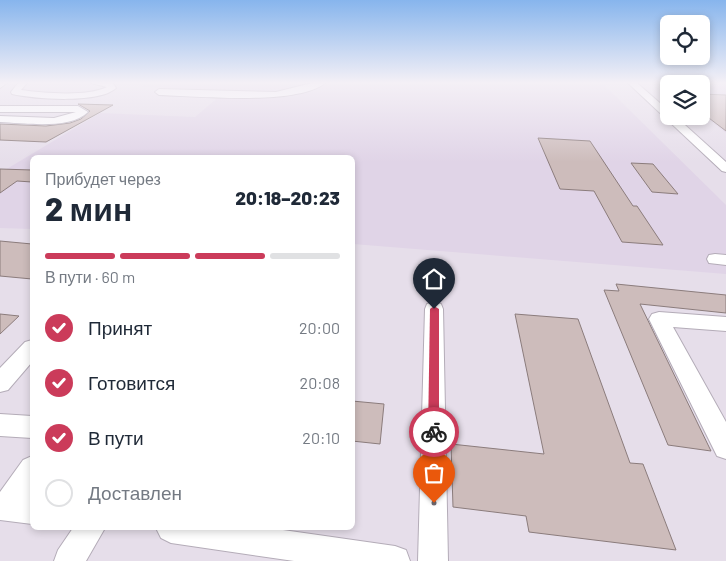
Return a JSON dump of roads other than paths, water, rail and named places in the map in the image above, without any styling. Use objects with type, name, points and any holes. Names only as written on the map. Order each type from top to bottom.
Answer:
[{"type":"street","points":[[0,119],[58,120],[76,118],[83,112],[78,109]]},
{"type":"street","points":[[661,109],[726,168]]},
{"type":"street","points":[[433,561],[434,309]]},
{"type":"street","points":[[726,324],[659,319],[726,447]]},
{"type":"street","points":[[0,383],[30,350]]},
{"type":"street","points":[[0,425],[30,427]]},
{"type":"street","points":[[13,507],[30,472]]},
{"type":"street","points":[[69,561],[89,530]]},
{"type":"street","points":[[185,530],[395,561]]}]
